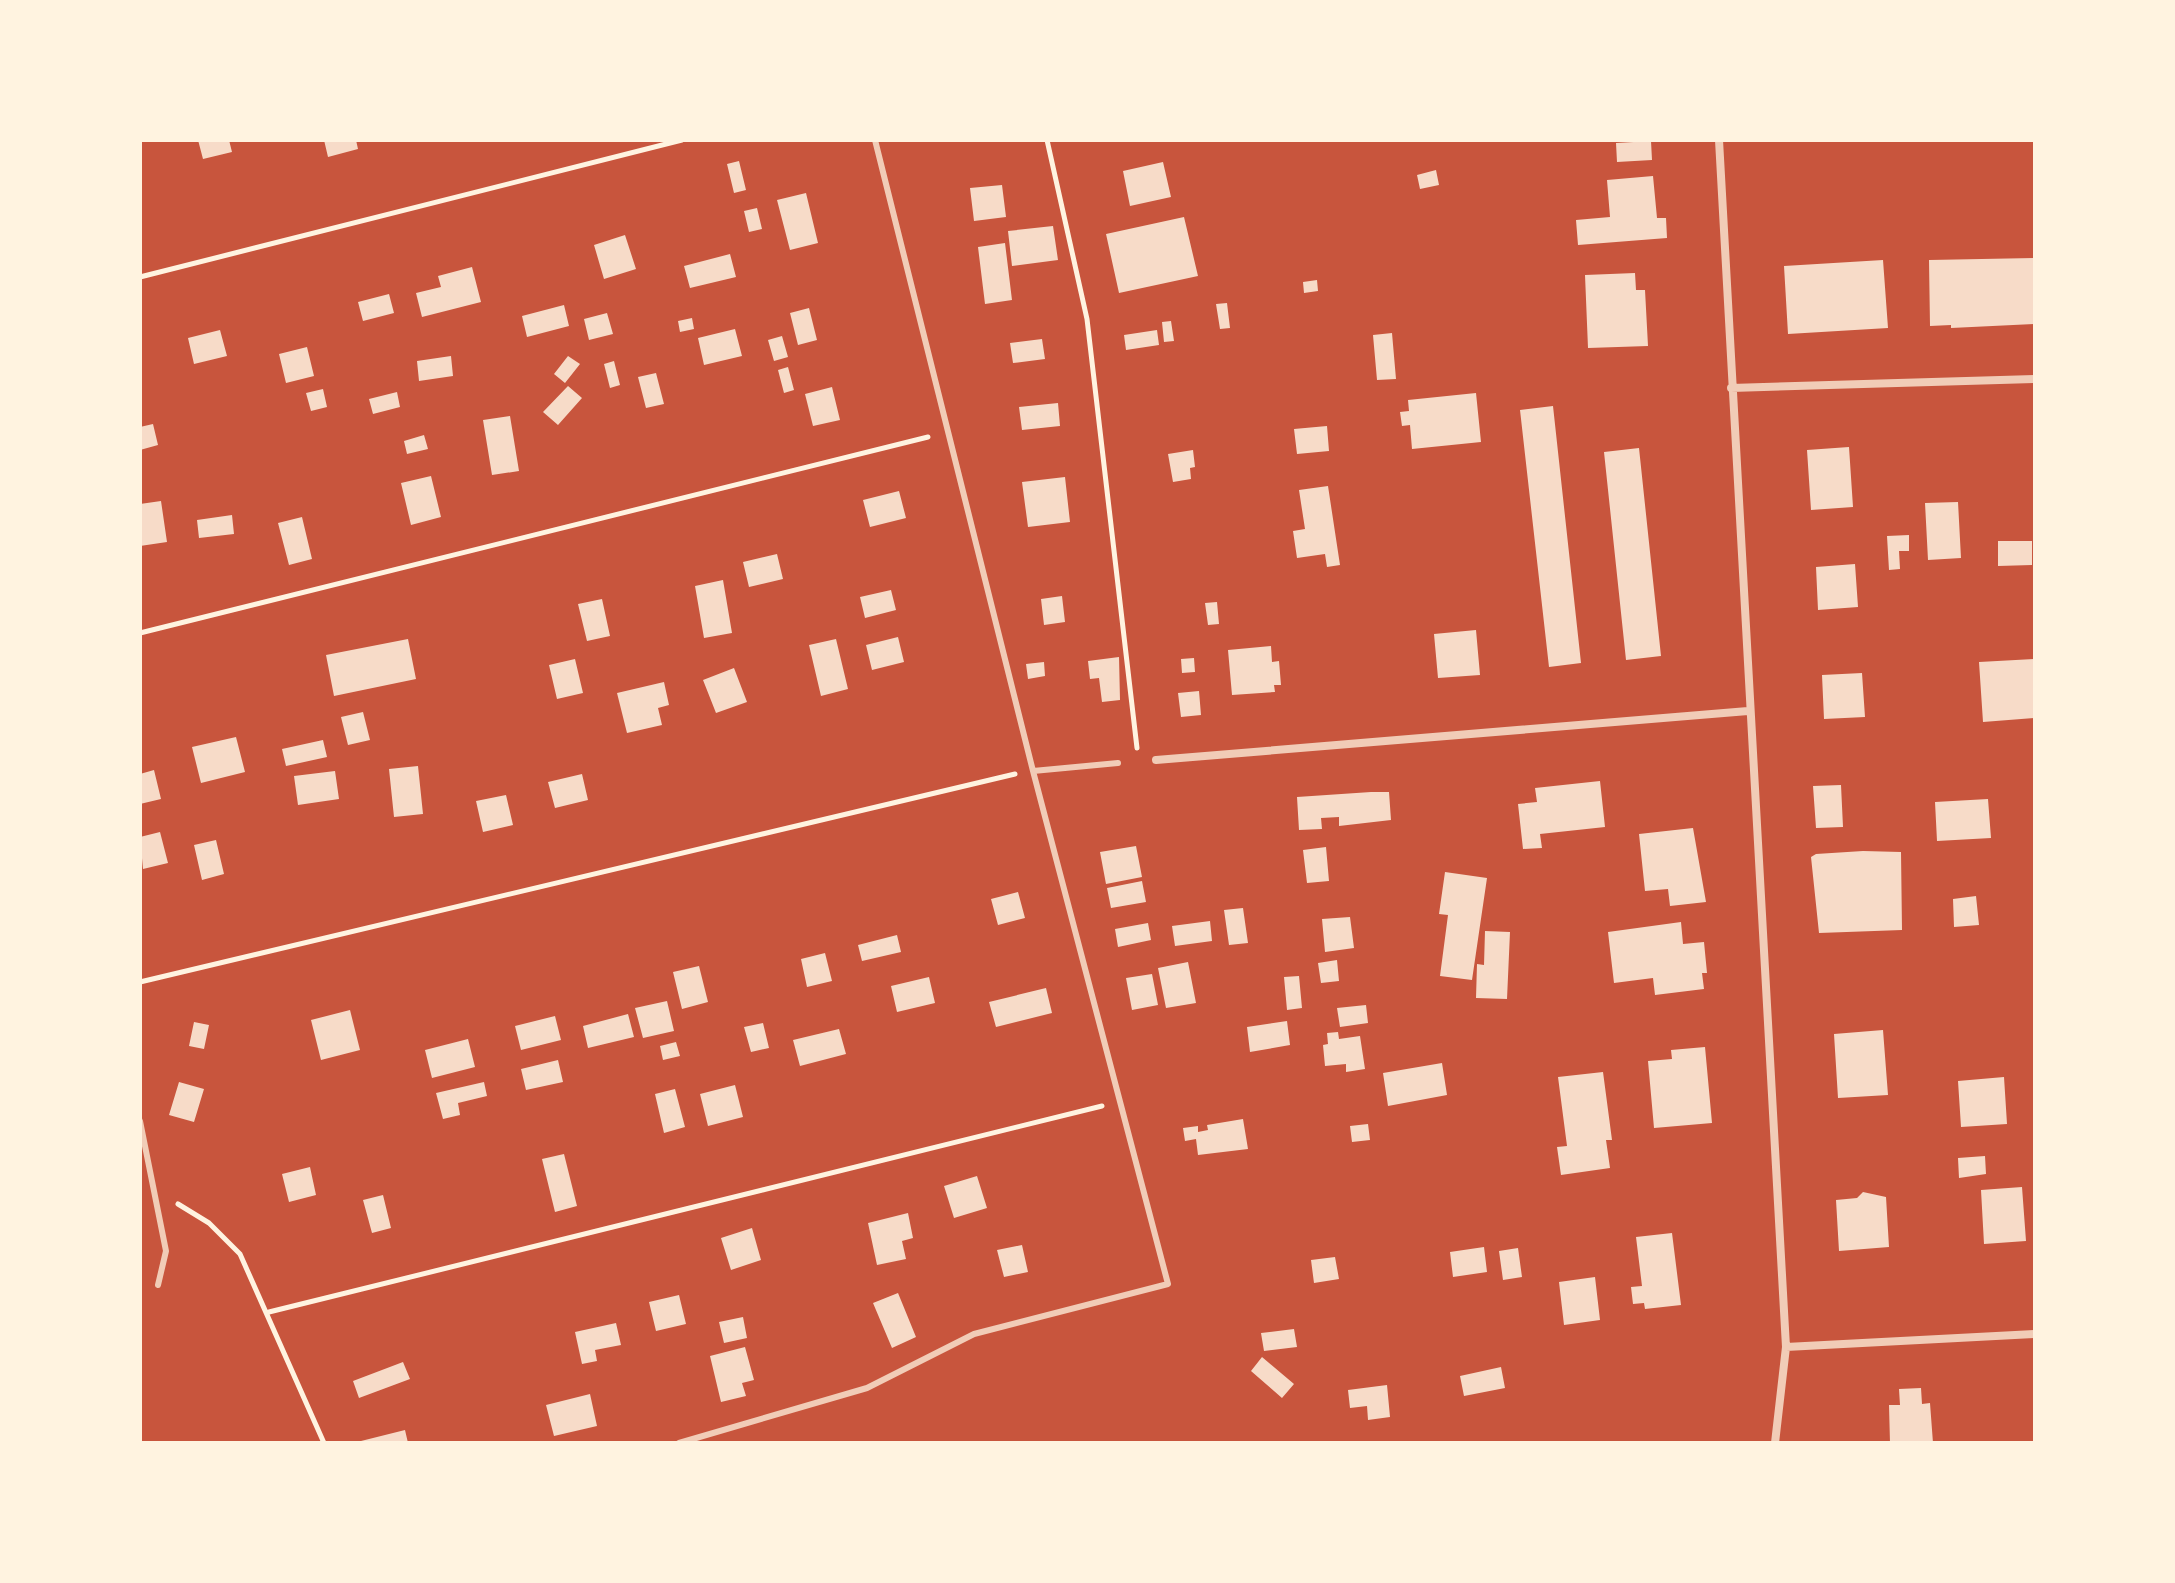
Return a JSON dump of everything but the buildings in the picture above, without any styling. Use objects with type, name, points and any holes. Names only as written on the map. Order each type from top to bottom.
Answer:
[{"type":"street","points":[[1719,140],[1748,711],[1786,1347],[1775,1443]]},
{"type":"street","points":[[1731,388],[2035,379]]},
{"type":"street","points":[[1156,760],[1748,711]]},
{"type":"street","points":[[1786,1347],[2035,1334]]},
{"type":"lane","points":[[679,1443],[867,1388],[974,1334],[1168,1284],[1033,771],[875,140]]},
{"type":"lane","points":[[1033,771],[1118,763]]},
{"type":"lane","points":[[140,1121],[157,1191],[166,1251],[158,1285]]},
{"type":"path","points":[[140,277],[682,140]]},
{"type":"path","points":[[1047,140],[1087,319],[1139,761]]},
{"type":"path","points":[[140,633],[949,431]]},
{"type":"path","points":[[140,982],[1014,775]]},
{"type":"path","points":[[269,1312],[1122,1101]]},
{"type":"path","points":[[157,1191],[209,1223],[240,1254],[269,1312],[324,1443]]}]
